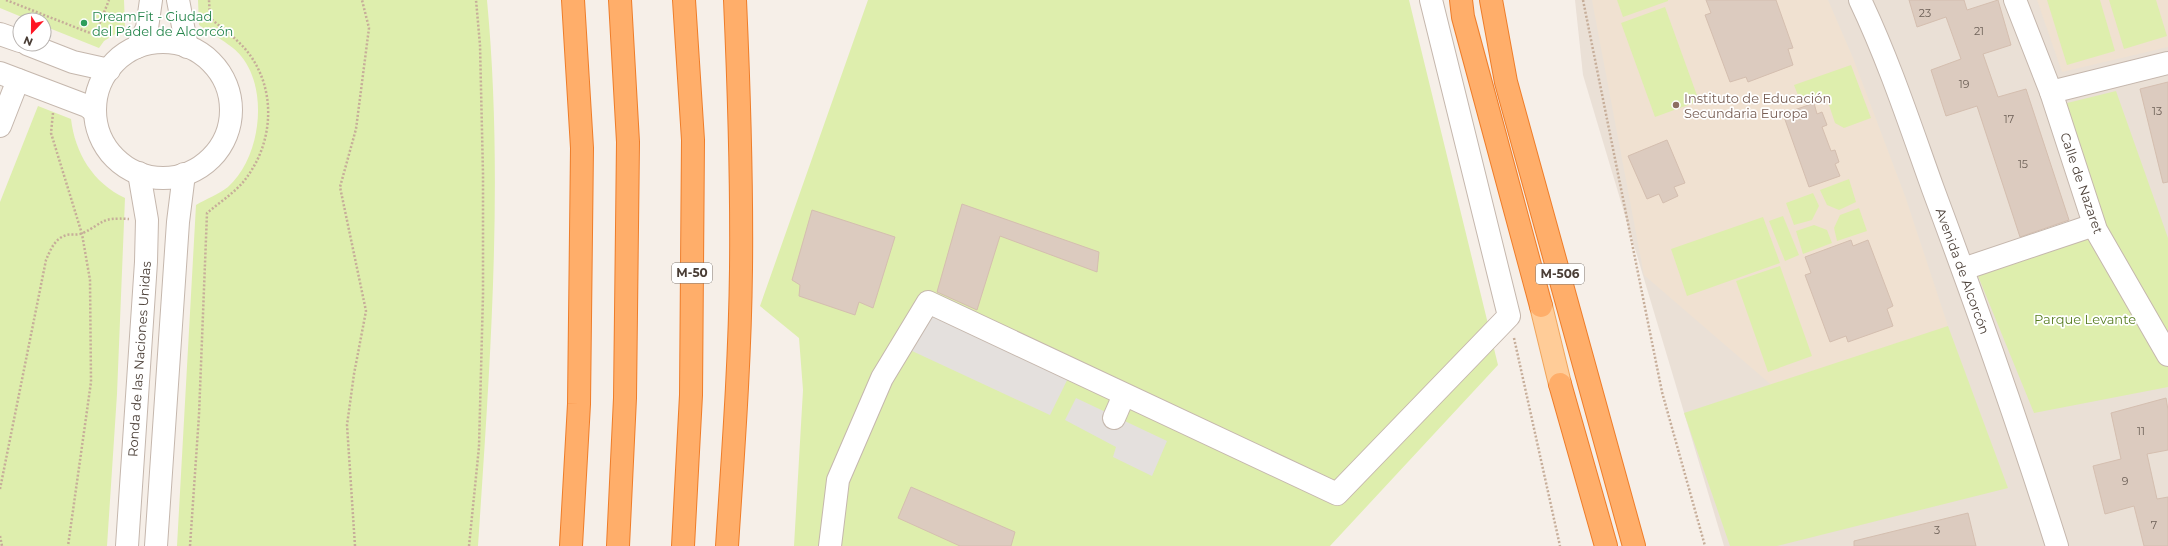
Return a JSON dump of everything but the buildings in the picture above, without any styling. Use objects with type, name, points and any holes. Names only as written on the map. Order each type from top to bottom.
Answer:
[{"type":"highway","points":[[571,546],[579,404],[582,156],[573,0]]},
{"type":"highway","points":[[618,546],[625,398],[628,142],[620,0]]},
{"type":"highway","name":"M-50","points":[[683,546],[691,395],[693,148],[684,0]]},
{"type":"highway","points":[[726,546],[737,396],[741,270],[741,140],[735,0]]},
{"type":"highway","name":"M-506","points":[[1460,0],[1463,17],[1541,306]]},
{"type":"highway","name":"M-506","points":[[1491,0],[1506,82],[1636,546]]},
{"type":"highway","name":"M-506","points":[[1560,384],[1576,477],[1595,546]]},
{"type":"highway","name":"M-506","points":[[1560,384],[1606,546]]},
{"type":"main road","name":"M-506","points":[[1541,306],[1560,384]]},
{"type":"street","points":[[137,47],[147,28],[151,0]]},
{"type":"street","points":[[178,0],[187,47]]},
{"type":"street","points":[[830,546],[838,480],[882,378],[928,302],[1337,494],[1509,316],[1431,0]]},
{"type":"street","name":"Avenida de Alcorcón","points":[[1860,0],[1880,44],[1963,269],[2028,454],[2057,546]]},
{"type":"street","name":"Calle de Nazaret","points":[[2015,0],[2051,92],[2094,226],[2168,355]]},
{"type":"street","points":[[0,34],[12,39]]},
{"type":"street","points":[[155,43],[178,44],[187,47],[206,58],[218,69],[225,82],[230,97],[231,114],[229,128],[221,146],[213,156],[198,168],[184,174],[161,178],[139,173],[117,159],[105,144],[99,132],[95,112],[97,93],[109,70],[122,56],[137,47],[155,43]]},
{"type":"street","points":[[47,52],[73,62],[109,70]]},
{"type":"street","points":[[2051,92],[2168,63]]},
{"type":"street","points":[[0,126],[9,76],[87,106],[95,112]]},
{"type":"street","name":"Ronda de las Naciones Unidas","points":[[127,546],[147,220],[139,173]]},
{"type":"street","points":[[156,546],[178,222],[184,174]]},
{"type":"street","points":[[1963,269],[2094,226]]},
{"type":"street","points":[[1114,418],[1124,394]]},
{"type":"path","points":[[6,0],[95,35],[109,0]]},
{"type":"path","points":[[190,546],[199,415],[207,213],[244,182],[259,157],[266,136],[268,118],[267,92],[260,73],[252,57],[236,39],[210,18],[209,0]]},
{"type":"path","points":[[355,546],[348,424],[354,374],[366,311],[340,187],[356,129],[369,28],[362,0]]},
{"type":"path","points":[[469,546],[479,447],[483,294],[484,174],[480,45],[476,0]]},
{"type":"path","points":[[1583,0],[1662,392],[1705,546]]},
{"type":"path","points":[[54,108],[51,133],[82,234],[90,280],[91,382],[68,546]]},
{"type":"path","points":[[0,489],[46,260],[52,246],[64,236],[82,234],[101,221],[114,218],[147,220]]},
{"type":"path","points":[[1509,316],[1560,546]]},
{"type":"path","points":[[0,536],[2,546]]},
{"type":"shaded area","points":[[1575,0],[2168,0],[2168,546],[1724,546],[1583,75]]},
{"type":"shaded area","points":[[1592,0],[1828,0],[1853,58],[1905,196],[1948,326],[1775,388],[1644,275]]},
{"type":"shaded area","points":[[2037,0],[2168,0],[2168,47],[2062,72]]},
{"type":"shaded area","points":[[934,298],[1075,364],[1050,415],[910,350]]},
{"type":"shaded area","points":[[1076,398],[1167,441],[1152,476],[1113,457],[1116,447],[1065,420]]},
{"type":"green space","name":"DreamFit - Ciudad del Pádel de Alcorcón","points":[[0,0],[124,0],[125,28],[104,41],[99,48],[52,29],[52,12],[12,13],[0,8]]},
{"type":"green space","points":[[198,0],[487,0],[492,68],[495,205],[491,341],[478,546],[177,546],[196,205],[224,190],[239,174],[248,159],[254,141],[258,104],[250,70],[241,56],[228,44],[199,25]]},
{"type":"green space","points":[[868,0],[1409,0],[1498,365],[1330,546],[794,546],[803,390],[799,338],[760,306]]},
{"type":"green space","points":[[1617,0],[1668,0],[1668,1],[1623,17]]},
{"type":"green space","points":[[2047,0],[2100,0],[2115,51],[2067,65]]},
{"type":"green space","points":[[2109,0],[2156,0],[2167,36],[2124,49]]},
{"type":"green space","points":[[1665,7],[1699,101],[1655,117],[1621,23]]},
{"type":"green space","points":[[1851,65],[1871,118],[1844,128],[1835,123],[1827,99],[1817,102],[1815,98],[1809,100],[1807,95],[1799,98],[1794,85]]},
{"type":"green space","name":"Parque Levante","points":[[2116,91],[2168,238],[2168,387],[2034,413],[1976,271],[2105,226],[2063,104]]},
{"type":"green space","points":[[38,106],[71,119],[77,144],[81,155],[88,166],[104,184],[125,198],[117,394],[107,546],[0,546],[0,202]]},
{"type":"green space","points":[[1849,179],[1856,202],[1839,210],[1827,205],[1820,190]]},
{"type":"green space","points":[[1813,193],[1819,206],[1812,220],[1794,225],[1786,203]]},
{"type":"green space","points":[[1859,208],[1867,231],[1837,241],[1834,228],[1840,215]]},
{"type":"green space","points":[[1783,216],[1799,255],[1785,261],[1769,221]]},
{"type":"green space","points":[[1763,217],[1780,263],[1687,296],[1671,249]]},
{"type":"green space","points":[[1814,225],[1827,230],[1832,243],[1803,254],[1796,231]]},
{"type":"green space","points":[[1780,266],[1812,356],[1768,372],[1736,281]]},
{"type":"green space","points":[[1948,326],[2008,488],[1777,546],[1730,546],[1684,413]]},
{"type":"place","name":"DreamFit - Ciudad del Pádel de Alcorcón","points":[[84,23]]},
{"type":"place","name":"Instituto de Educación Secundaria Europa","points":[[1676,105]]}]
